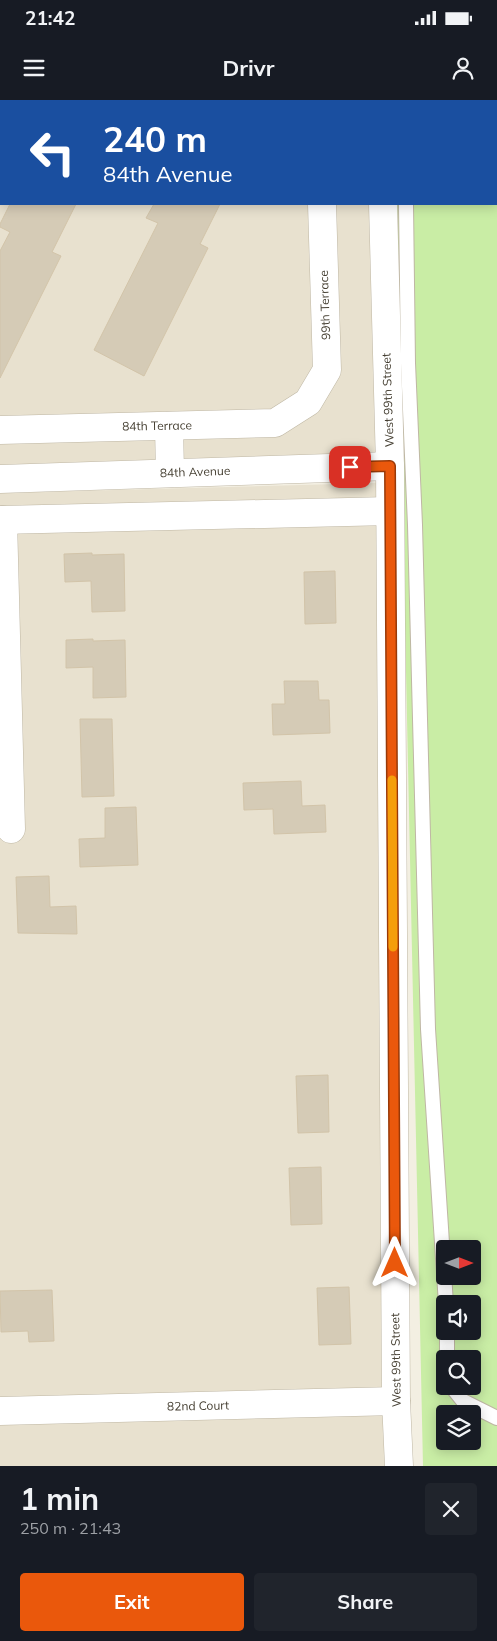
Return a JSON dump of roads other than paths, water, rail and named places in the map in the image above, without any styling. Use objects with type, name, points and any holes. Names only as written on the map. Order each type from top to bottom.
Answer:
[{"type":"street","name":"99th Terrace","points":[[308,402],[327,370],[322,205]]},
{"type":"street","name":"West 99th Street","points":[[383,205],[390,466],[396,1401],[399,1466]]},
{"type":"street","name":"84th Terrace","points":[[0,430],[275,423],[308,402]]},
{"type":"street","points":[[169,426],[170,473]]},
{"type":"street","name":"84th Avenue","points":[[0,479],[390,466]]},
{"type":"street","points":[[11,829],[2,520],[390,511]]},
{"type":"street","name":"82nd Court","points":[[0,1410],[396,1401]]},
{"type":"lane","points":[[406,205],[408,363],[416,545],[428,1029],[445,1295]]},
{"type":"lane","points":[[458,1395],[463,1401],[497,1418]]}]
